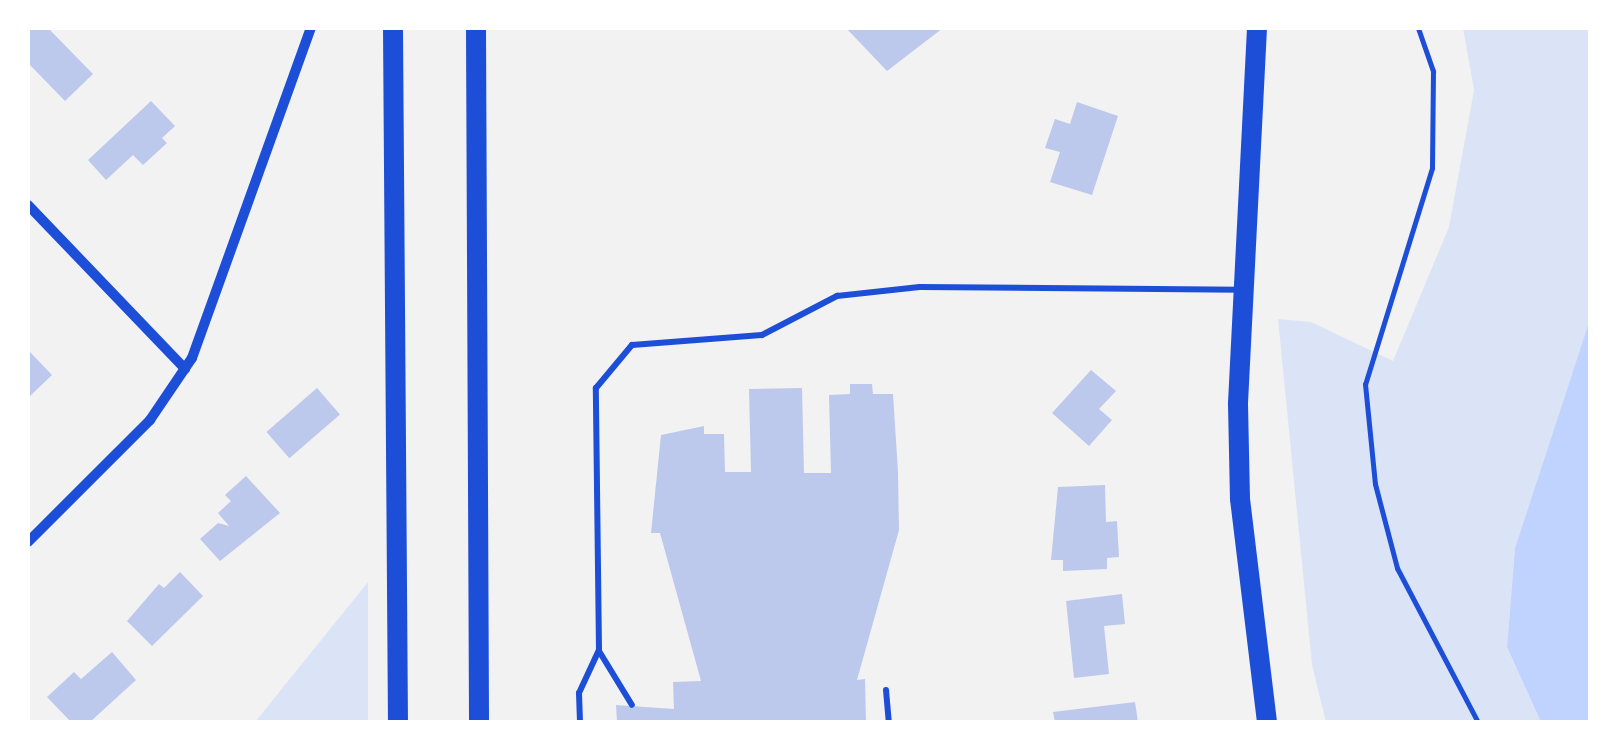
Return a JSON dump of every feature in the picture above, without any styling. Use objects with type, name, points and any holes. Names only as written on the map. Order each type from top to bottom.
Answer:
[{"type":"main road","points":[[394,28],[398,722]]},
{"type":"main road","points":[[476,28],[478,722]]},
{"type":"main road","points":[[1256,28],[1241,290],[1240,500],[1267,722]]},
{"type":"street","points":[[28,542],[136,436],[185,370],[214,306],[311,28]]},
{"type":"street","points":[[28,205],[185,370]]},
{"type":"lane","points":[[580,722],[579,693],[599,650],[596,388],[632,345],[762,336],[836,296],[920,287],[1241,290]]},
{"type":"lane","points":[[599,650],[632,705]]},
{"type":"lane","points":[[886,690],[889,722]]},
{"type":"path","points":[[1418,28],[1432,71],[1432,168],[1365,384],[1374,484],[1397,568],[1478,722]]},
{"type":"shaded area","points":[[1463,28],[1590,28],[1590,319],[1515,548],[1507,647],[1541,722],[1326,722],[1312,665],[1278,319],[1311,322],[1393,361],[1449,227],[1474,90]]},
{"type":"shaded area","points":[[368,582],[368,722],[255,722]]},
{"type":"water","points":[[1590,319],[1590,722],[1541,722],[1507,647],[1515,548]]},
{"type":"building","points":[[28,28],[48,28],[93,74],[65,101],[28,63]]},
{"type":"building","points":[[846,28],[943,28],[887,71]]},
{"type":"building","points":[[151,101],[175,126],[162,138],[167,143],[143,165],[133,155],[106,180],[88,160]]},
{"type":"building","points":[[1077,102],[1118,116],[1092,195],[1050,182],[1060,152],[1045,148],[1055,119],[1070,124]]},
{"type":"building","points":[[28,350],[52,375],[28,398]]},
{"type":"building","points":[[1091,370],[1116,391],[1099,409],[1112,420],[1089,446],[1052,413]]},
{"type":"building","points":[[850,384],[872,384],[873,394],[893,394],[898,472],[899,530],[857,680],[865,679],[866,722],[617,722],[616,705],[674,709],[673,682],[701,681],[660,533],[651,533],[661,435],[704,426],[704,434],[724,434],[725,472],[751,472],[749,389],[802,388],[804,473],[831,473],[829,395],[850,394]]},
{"type":"building","points":[[317,388],[340,414],[289,458],[266,432]]},
{"type":"building","points":[[246,476],[280,513],[220,561],[200,539],[218,523],[229,526],[218,513],[231,501],[225,495]]},
{"type":"building","points":[[1105,485],[1106,522],[1117,521],[1119,557],[1107,558],[1107,569],[1063,571],[1063,560],[1051,560],[1058,487]]},
{"type":"building","points":[[180,572],[203,596],[152,646],[127,621],[159,584],[164,588]]},
{"type":"building","points":[[1122,594],[1125,624],[1104,626],[1109,674],[1074,678],[1066,601]]},
{"type":"building","points":[[112,652],[136,680],[90,722],[71,722],[47,697],[74,672],[81,679]]},
{"type":"building","points":[[1135,702],[1138,722],[1055,722],[1053,712]]}]
